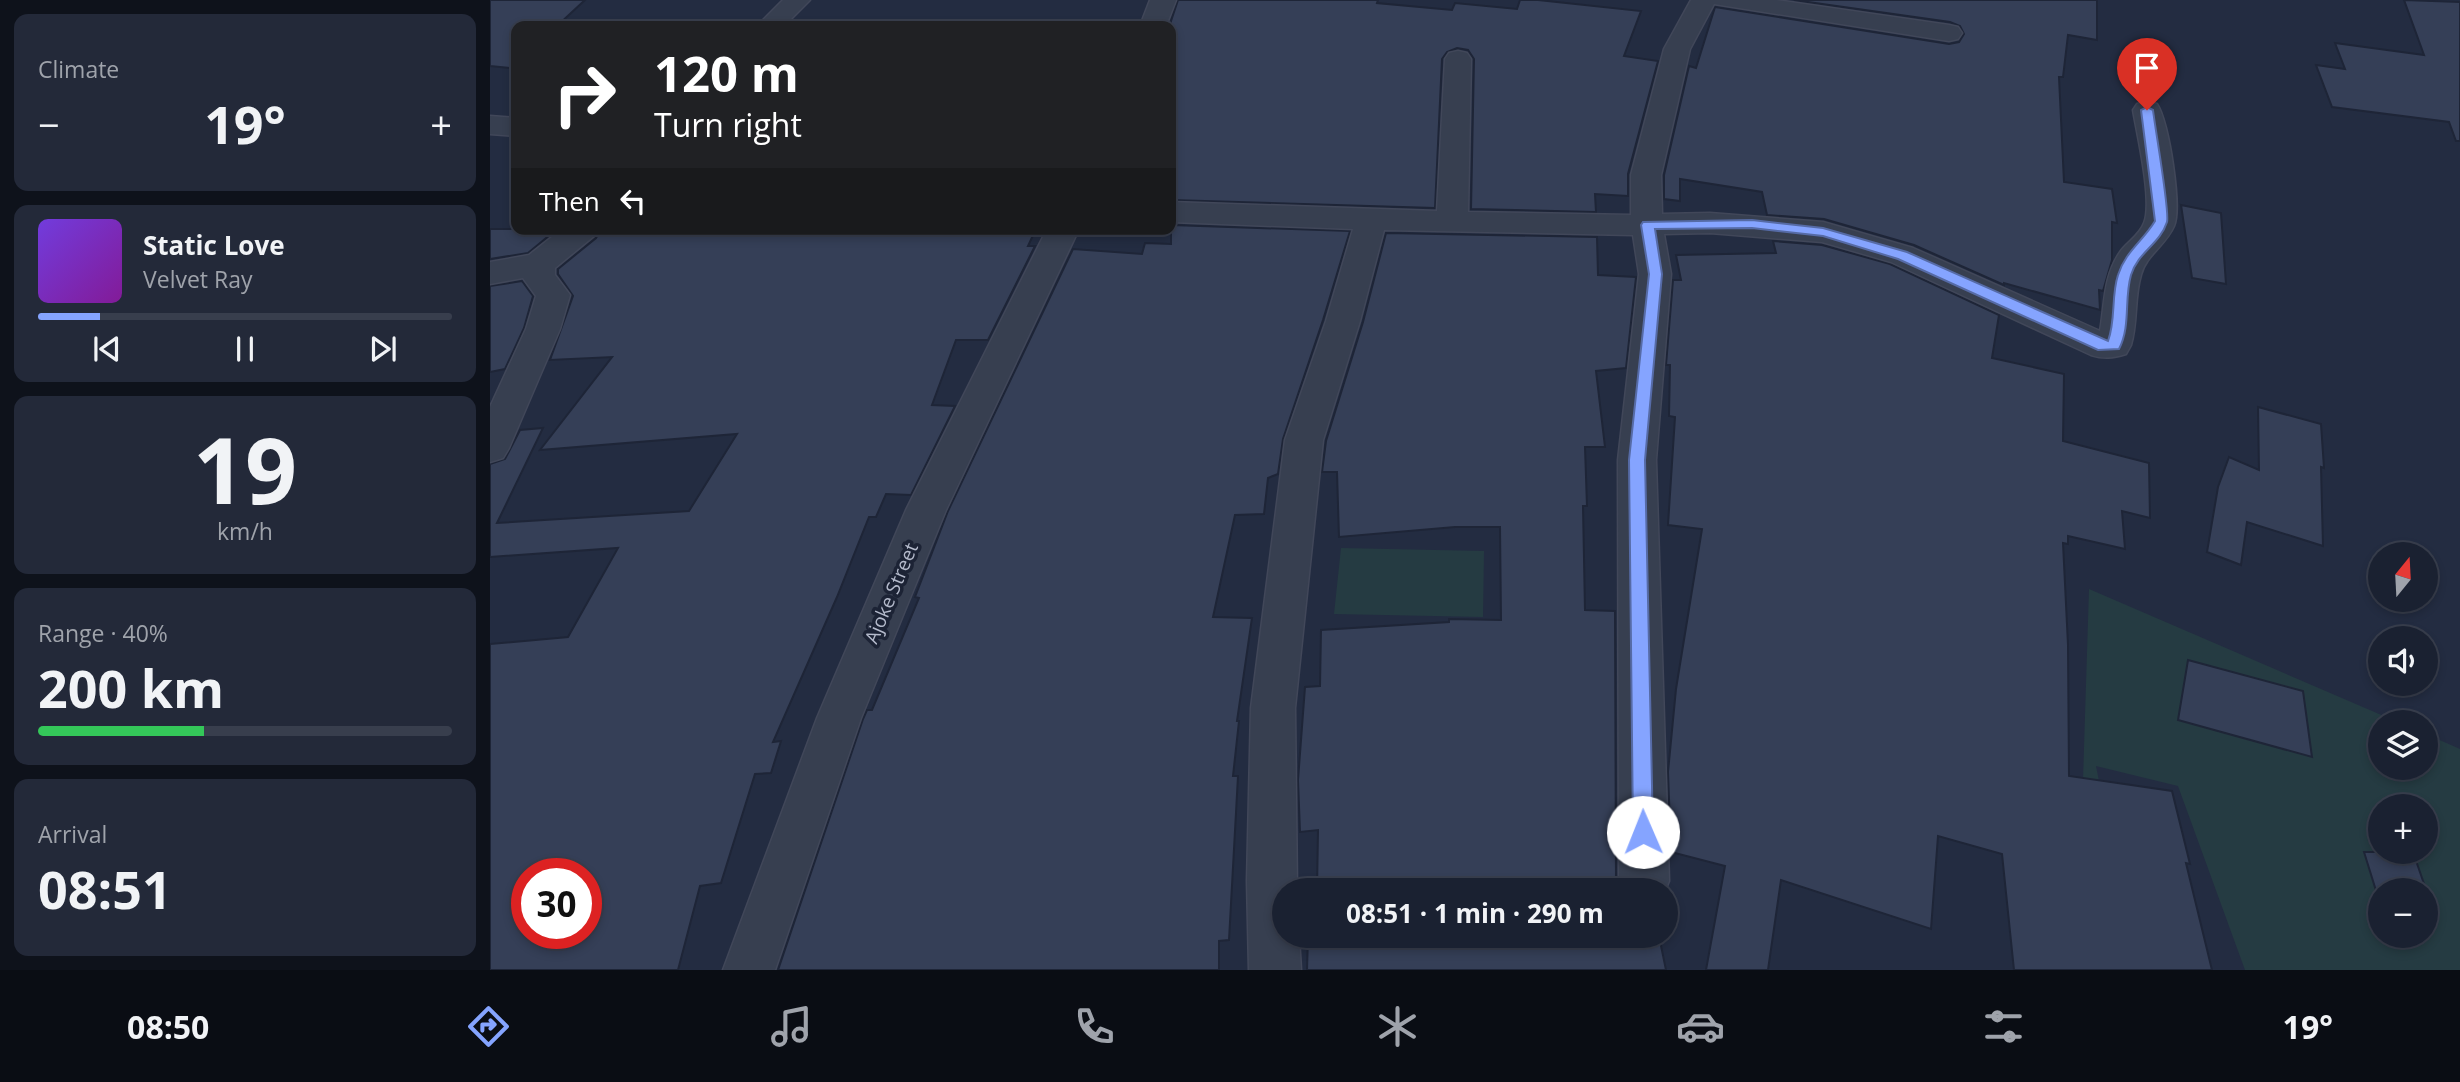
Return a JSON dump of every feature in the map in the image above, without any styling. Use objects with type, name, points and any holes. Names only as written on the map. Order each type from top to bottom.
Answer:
[{"type":"street","points":[[775,21],[797,0]]},
{"type":"street","points":[[1155,21],[1163,0]]},
{"type":"street","points":[[1644,878],[1637,460],[1655,274],[1647,225],[1646,175],[1677,49],[1704,0]]},
{"type":"street","points":[[1724,0],[1949,33]]},
{"type":"street","points":[[1452,221],[1458,59]]},
{"type":"street","points":[[1176,212],[1371,220],[1647,225],[1752,224],[1823,232],[1902,256],[2103,346],[2114,345],[2118,333],[2124,276],[2135,251],[2151,239],[2161,221],[2147,110]]},
{"type":"street","points":[[490,125],[511,127]]},
{"type":"street","points":[[1275,970],[1272,881],[1273,708],[1304,440],[1343,321],[1371,220]]},
{"type":"street","points":[[490,273],[539,264],[575,235]]},
{"type":"street","name":"Ajoke Street","points":[[749,970],[839,718],[926,510],[1060,235]]},
{"type":"street","points":[[490,448],[543,330],[553,295],[539,277],[539,264]]},
{"type":"shaded area","points":[[1341,548],[1484,551],[1483,617],[1334,614]]},
{"type":"shaded area","points":[[2089,589],[2370,710],[2368,780],[2438,780],[2438,739],[2460,749],[2460,970],[2245,970],[2178,786],[2096,766],[2118,875],[2080,875]]},
{"type":"building","points":[[490,0],[585,0],[562,21],[511,21],[511,68],[490,66]]},
{"type":"building","points":[[1178,0],[1378,0],[1377,3],[1452,10],[1455,3],[1517,9],[1520,0],[1538,0],[1641,11],[1624,56],[1658,61],[1628,174],[1628,196],[1595,194],[1596,212],[1471,209],[1474,59],[1468,50],[1457,48],[1447,52],[1442,59],[1435,208],[1176,200],[1176,21],[1171,21]]},
{"type":"building","points":[[1794,0],[2097,0],[2097,40],[2068,35],[2063,77],[2059,77],[2064,182],[2112,189],[2117,223],[2112,222],[2112,260],[2103,291],[2099,290],[2100,310],[2004,285],[1914,245],[1824,219],[1767,215],[1762,192],[1680,179],[1680,201],[1664,199],[1664,175],[1689,66],[1696,68],[1715,7],[1949,44],[1959,42],[1964,34],[1960,26],[1950,22]]},
{"type":"building","points":[[2404,0],[2460,2],[2460,141],[2456,141],[2449,122],[2332,107],[2316,65],[2345,69],[2335,43],[2424,55]]},
{"type":"building","points":[[2181,205],[2221,213],[2226,284],[2192,278]]},
{"type":"building","points":[[1176,225],[1350,231],[1283,439],[1278,474],[1268,478],[1264,514],[1235,515],[1213,617],[1252,618],[1237,721],[1233,776],[1238,776],[1229,940],[1219,941],[1219,970],[778,970],[863,719],[867,710],[872,710],[919,598],[915,597],[948,511],[1073,249],[1142,254],[1145,243],[1171,244],[1171,235],[1176,235]]},
{"type":"building","points":[[490,229],[511,229],[511,235],[550,235],[528,253],[490,259]]},
{"type":"building","points":[[1386,233],[1597,237],[1598,275],[1636,277],[1626,368],[1596,371],[1605,447],[1585,447],[1587,506],[1583,506],[1585,610],[1615,611],[1616,878],[1317,878],[1318,830],[1300,832],[1298,780],[1305,687],[1320,686],[1321,630],[1449,622],[1449,619],[1501,620],[1500,527],[1455,527],[1339,537],[1337,472],[1322,472],[1326,441],[1363,322]]},
{"type":"building","points":[[598,235],[1033,235],[1028,246],[1035,246],[988,340],[956,340],[932,405],[955,406],[911,495],[886,494],[876,517],[869,517],[773,742],[781,741],[771,773],[755,774],[721,883],[700,886],[678,970],[490,970],[490,644],[568,637],[618,548],[490,557],[490,464],[505,459],[520,430],[543,428],[497,523],[689,511],[737,434],[540,450],[612,357],[550,360],[573,296],[558,274],[558,269]]},
{"type":"building","points":[[1773,241],[1822,245],[1890,264],[1999,315],[1992,358],[2064,374],[2063,441],[2149,463],[2150,518],[2122,511],[2125,549],[2068,536],[2068,544],[2063,543],[2068,645],[2069,776],[2172,791],[2212,970],[2014,970],[2002,854],[1938,836],[1931,929],[1781,880],[1768,970],[1706,970],[1725,866],[1671,852],[1668,772],[1676,689],[1702,529],[1668,525],[1675,417],[1669,416],[1670,365],[1666,365],[1673,280],[1681,280],[1676,255],[1776,253]]},
{"type":"building","points":[[522,281],[533,296],[524,328],[505,369],[490,372],[490,286]]},
{"type":"building","points":[[2258,407],[2321,424],[2324,468],[2321,467],[2323,546],[2247,522],[2241,565],[2207,552],[2218,487],[2229,457],[2259,470]]},
{"type":"building","points":[[2188,660],[2303,691],[2312,757],[2178,720]]},
{"type":"building","points":[[2364,852],[2368,852],[2368,864],[2417,864],[2422,878],[2372,878]]},
{"type":"building","points":[[1308,948],[1661,948],[1666,970],[1307,970]]},
{"type":"route","points":[[1643,832],[1637,460],[1655,274],[1647,225],[1752,224],[1823,232],[1902,256],[2103,346],[2114,345],[2118,333],[2124,276],[2135,251],[2151,239],[2161,221],[2160,192],[2147,110]]}]
